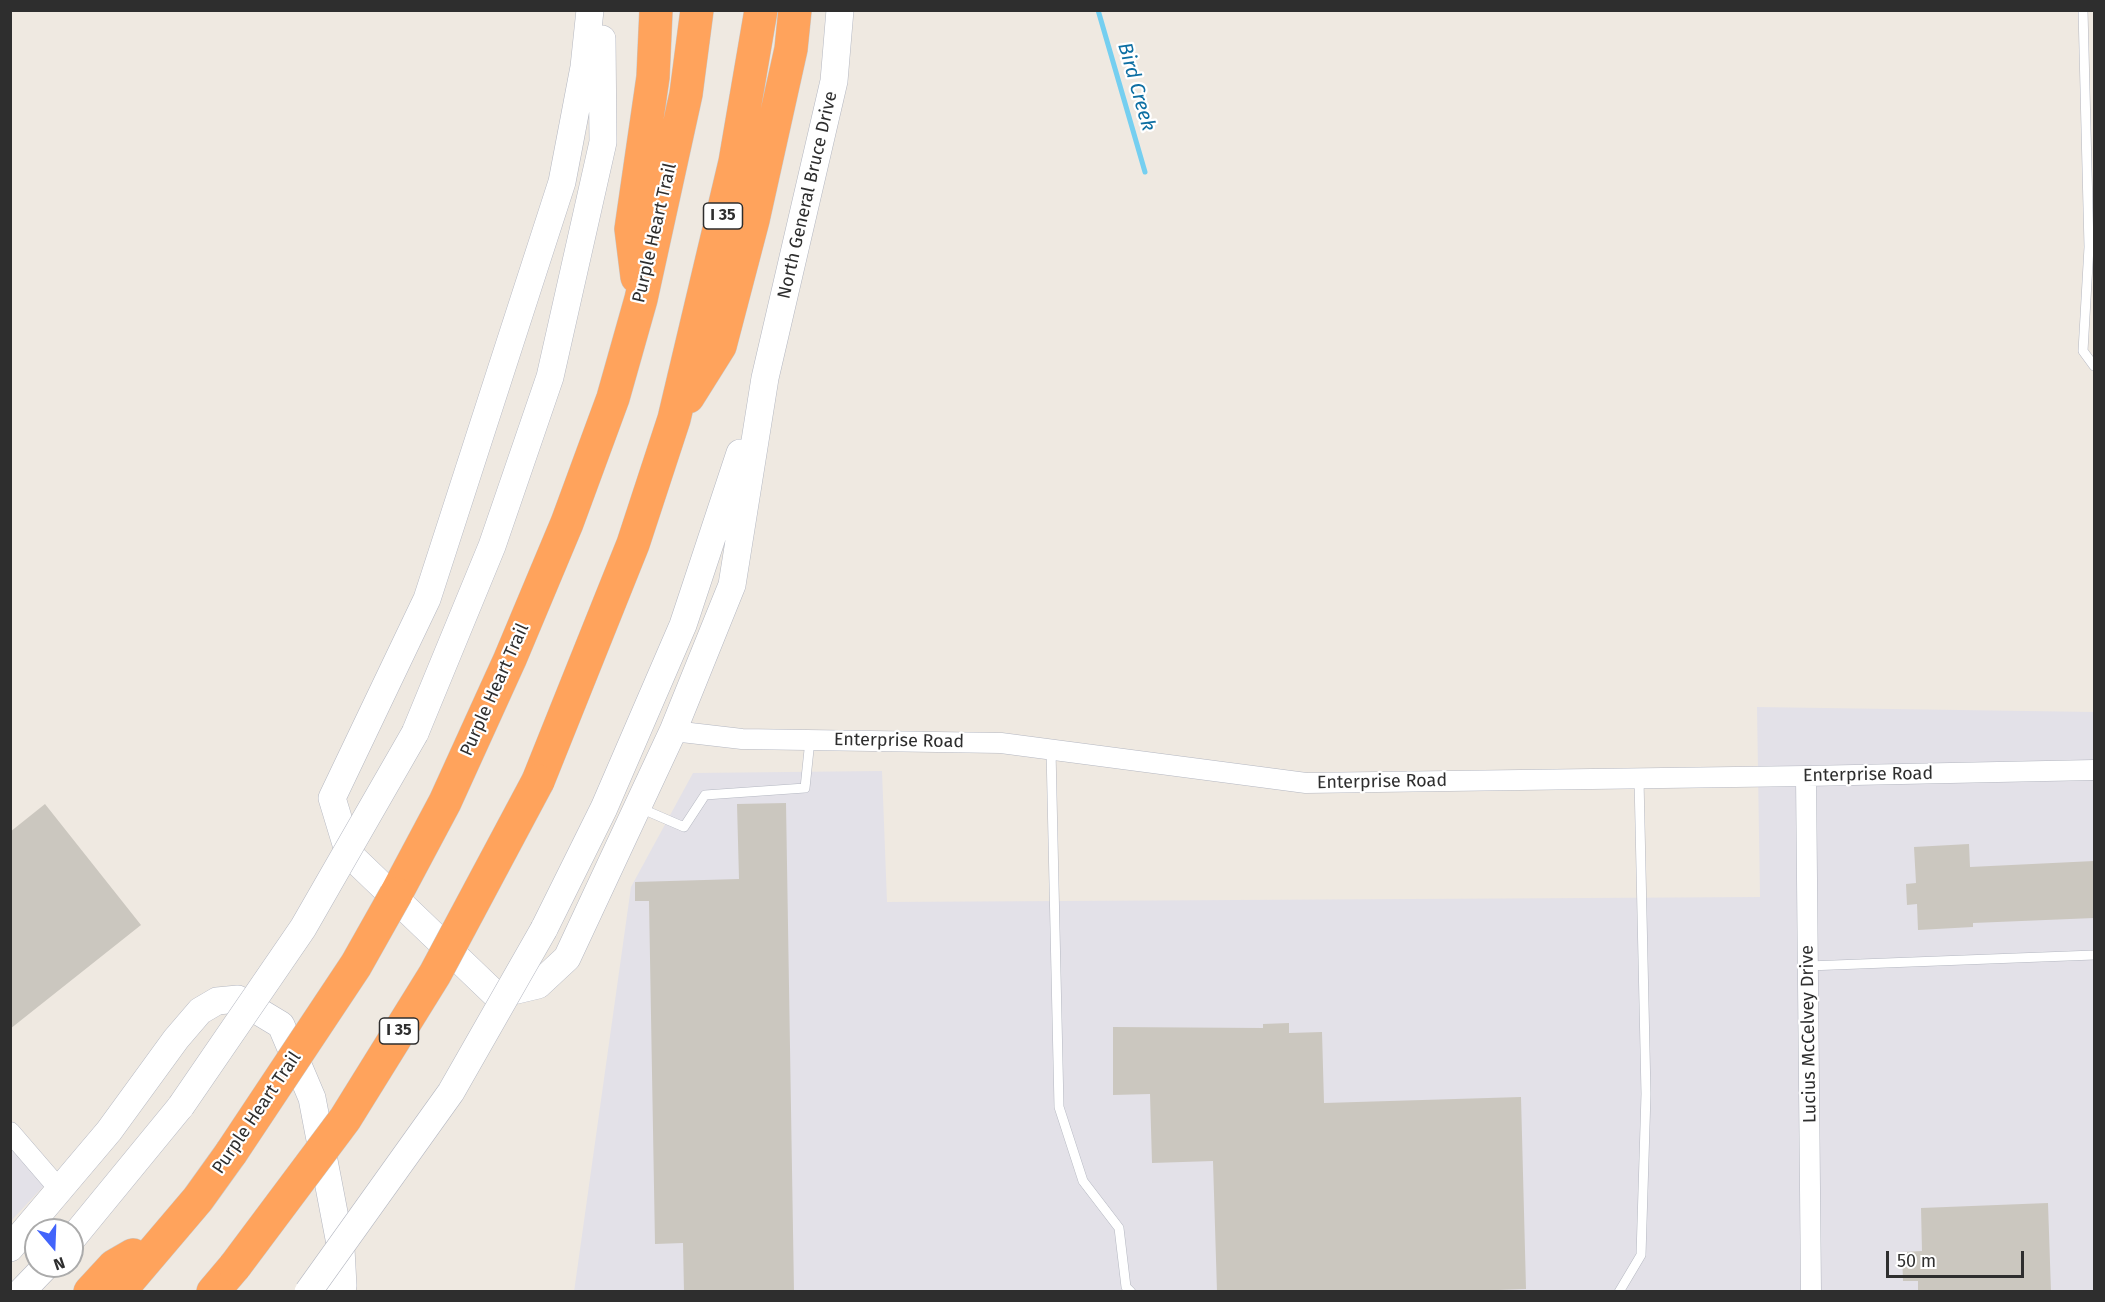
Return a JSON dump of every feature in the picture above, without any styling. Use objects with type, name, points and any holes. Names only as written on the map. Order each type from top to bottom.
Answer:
[{"type":"highway","points":[[640,299],[631,229],[653,77],[656,10]]},
{"type":"highway","name":"Purple Heart Trail","points":[[119,1292],[170,1233],[231,1153],[356,965],[446,802],[510,659],[571,512],[613,398],[640,299],[686,94],[697,10]]},
{"type":"highway","name":"I 35","points":[[213,1292],[345,1119],[435,974],[538,781],[633,544],[674,418],[735,162],[761,10]]},
{"type":"highway","points":[[674,418],[720,346],[753,220],[791,49],[795,10]]},
{"type":"highway","points":[[90,1292],[114,1266],[170,1233]]},
{"type":"main road","points":[[590,10],[584,67],[562,182],[427,599],[332,798],[349,854],[496,995],[538,985],[567,958],[673,731],[732,585],[765,378]]},
{"type":"main road","points":[[84,1224],[182,1106],[303,928],[415,734],[492,546],[550,377],[603,142],[601,10]]},
{"type":"main road","name":"North General Bruce Drive","points":[[765,378],[834,81],[840,10]]},
{"type":"main road","points":[[308,1292],[451,1092],[544,929],[604,808],[683,625],[765,378]]},
{"type":"main road","points":[[10,1248],[109,1131],[176,1039],[200,1011],[217,1001],[238,999],[281,1025],[312,1098],[341,1249],[342,1286],[339,1292]]},
{"type":"main road","points":[[21,1292],[34,1278]]},
{"type":"street","name":"Enterprise Road","points":[[673,731],[742,739],[1001,743],[1306,783],[1806,777],[2094,770]]},
{"type":"street","name":"Lucius McCelvey Drive","points":[[1806,777],[1811,1292]]},
{"type":"street","points":[[10,1132],[60,1190]]},
{"type":"lane","points":[[2083,10],[2089,247],[2082,351],[2094,366]]},
{"type":"lane","points":[[638,807],[684,827],[705,795],[805,788],[810,740]]},
{"type":"lane","points":[[1051,750],[1059,1107],[1083,1181],[1119,1228],[1126,1287],[1131,1292]]},
{"type":"lane","points":[[1620,1292],[1641,1255],[1646,1094],[1639,779]]},
{"type":"lane","points":[[1808,966],[2094,956]]},
{"type":"shaded area","points":[[1757,707],[2094,712],[2094,1291],[574,1292],[631,887],[693,773],[882,771],[887,902],[1760,897]]},
{"type":"shaded area","points":[[10,1132],[53,1176],[11,1221],[10,1221]]},
{"type":"building","points":[[786,803],[794,1292],[684,1292],[683,1243],[655,1244],[649,901],[635,901],[635,882],[739,879],[737,804]]},
{"type":"building","points":[[45,804],[141,925],[10,1029],[10,832]]},
{"type":"building","points":[[1969,844],[1970,867],[2094,861],[2094,918],[1973,923],[1973,927],[1918,930],[1917,904],[1907,905],[1906,884],[1916,883],[1914,847]]},
{"type":"building","points":[[1289,1023],[1289,1033],[1322,1032],[1324,1103],[1521,1097],[1526,1289],[1444,1292],[1217,1292],[1213,1161],[1152,1163],[1150,1094],[1113,1095],[1113,1027],[1263,1028],[1263,1024]]},
{"type":"building","points":[[2048,1203],[2051,1292],[1918,1292],[1918,1281],[1903,1281],[1902,1252],[1922,1251],[1921,1208]]},
{"type":"waterway","name":"Bird Creek","points":[[1098,10],[1145,172]]}]
